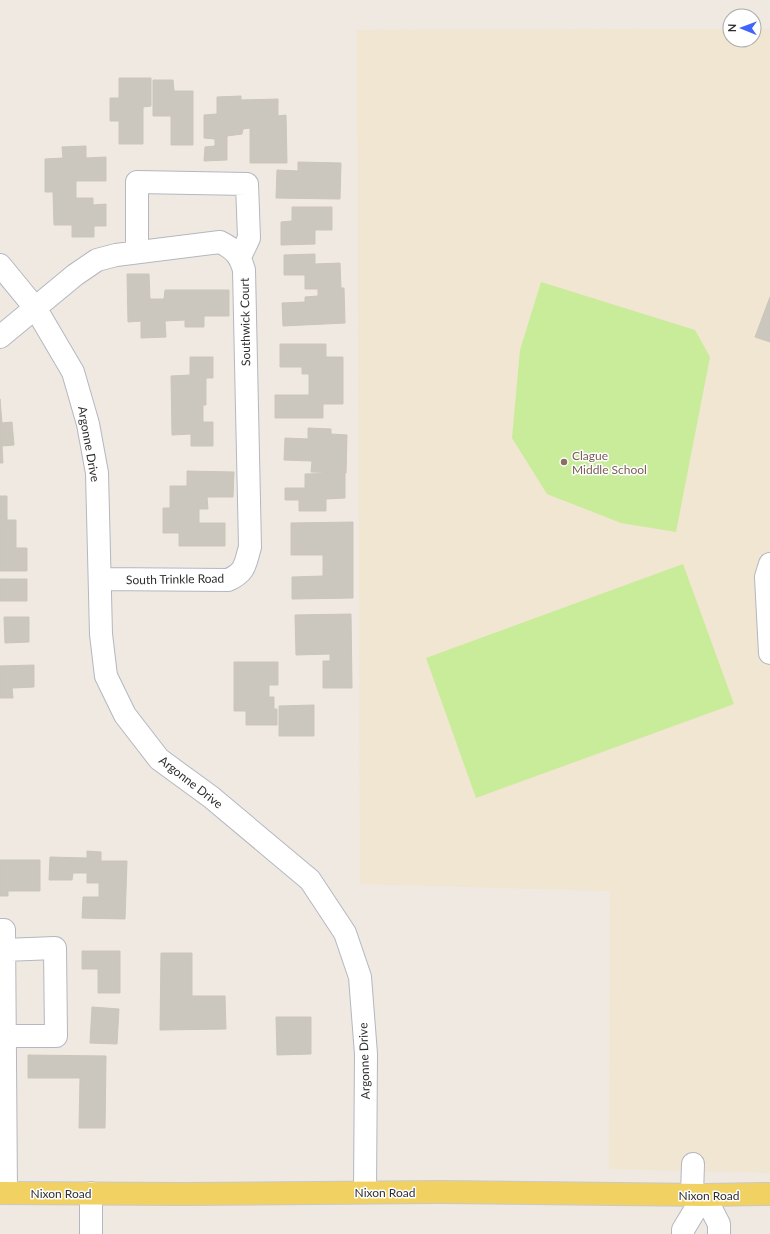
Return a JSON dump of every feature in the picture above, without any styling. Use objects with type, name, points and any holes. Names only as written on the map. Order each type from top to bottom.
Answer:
[{"type":"main road","name":"Nixon Road","points":[[3,1193],[183,1194],[365,1192],[698,1195],[770,1194]]},
{"type":"street","points":[[0,337],[36,309],[57,290],[97,260],[137,252],[220,242],[232,248],[240,257],[249,238],[248,184],[137,182],[137,252]]},
{"type":"street","name":"Southwick Court","points":[[240,257],[244,270],[250,540],[250,548],[244,567]]},
{"type":"street","name":"Argonne Drive","points":[[0,264],[36,309],[73,372],[88,424],[97,473],[101,634],[106,676],[125,715],[159,759],[211,797],[310,880],[345,933],[360,977],[366,1054],[365,1192]]},
{"type":"street","points":[[770,564],[766,577],[770,653]]},
{"type":"street","name":"South Trinkle Road","points":[[100,579],[228,580],[240,575],[244,567]]},
{"type":"street","points":[[3,1193],[5,1036],[2,940],[55,948],[56,1036],[5,1036]]},
{"type":"street","points":[[693,1164],[698,1195],[719,1224],[719,1234]]},
{"type":"street","points":[[91,1193],[91,1234]]},
{"type":"street","points":[[683,1234],[683,1230],[698,1195]]},
{"type":"shaded area","name":"Clague Middle School","points":[[722,29],[722,48],[762,48],[762,29],[770,29],[770,1173],[609,1169],[610,891],[360,884],[357,30]]},
{"type":"green space","points":[[541,282],[695,330],[710,357],[676,532],[621,523],[547,494],[512,438],[520,350]]},
{"type":"green space","points":[[683,564],[734,704],[476,798],[426,658]]},
{"type":"building","points":[[119,78],[151,78],[151,106],[143,107],[143,144],[119,144],[119,121],[110,121],[110,98],[119,98]]},
{"type":"building","points":[[153,80],[173,80],[174,91],[193,91],[193,145],[171,145],[171,116],[153,116]]},
{"type":"building","points":[[241,96],[241,100],[278,99],[278,116],[286,115],[287,163],[250,163],[250,128],[243,129],[242,134],[227,136],[227,160],[204,161],[205,147],[215,146],[215,139],[204,138],[204,115],[217,114],[217,97]]},
{"type":"building","points":[[86,146],[86,158],[106,157],[106,181],[76,181],[76,198],[93,198],[93,205],[106,204],[106,226],[94,226],[94,237],[72,237],[72,225],[54,225],[53,192],[45,192],[45,159],[63,158],[62,147]]},
{"type":"building","points":[[298,162],[341,163],[340,199],[276,198],[277,170],[298,171]]},
{"type":"building","points":[[292,207],[332,207],[332,230],[315,230],[315,244],[281,245],[281,222],[292,221]]},
{"type":"building","points":[[315,254],[315,264],[340,263],[341,288],[344,288],[345,323],[283,326],[282,303],[305,302],[305,297],[318,296],[318,289],[305,289],[305,275],[284,275],[284,255]]},
{"type":"building","points":[[127,274],[149,274],[150,299],[164,299],[165,290],[229,290],[229,316],[204,316],[204,327],[185,327],[185,320],[165,321],[166,337],[141,338],[141,321],[128,322]]},
{"type":"building","points":[[770,297],[770,342],[755,337]]},
{"type":"building","points":[[280,344],[326,344],[326,357],[343,357],[343,404],[323,404],[323,418],[275,418],[275,395],[309,395],[309,374],[302,374],[302,367],[280,367]]},
{"type":"building","points":[[190,357],[213,357],[213,378],[206,378],[206,405],[203,405],[203,422],[213,422],[213,446],[191,446],[191,434],[172,435],[171,376],[190,375]]},
{"type":"building","points":[[0,399],[2,423],[12,422],[14,445],[2,446],[3,463],[0,463]]},
{"type":"building","points":[[308,428],[331,429],[331,434],[347,435],[346,473],[311,472],[312,461],[284,460],[285,438],[308,439]]},
{"type":"building","points":[[187,471],[234,472],[233,497],[207,497],[208,509],[199,509],[199,523],[225,523],[225,546],[179,546],[179,533],[163,533],[163,508],[170,508],[170,486],[187,486]]},
{"type":"building","points":[[345,473],[345,498],[326,499],[326,511],[299,511],[299,500],[285,500],[285,488],[305,488],[305,474]]},
{"type":"building","points":[[0,496],[7,496],[7,520],[16,520],[16,548],[27,548],[27,571],[0,571]]},
{"type":"building","points":[[353,522],[353,598],[292,599],[292,577],[323,576],[323,555],[291,555],[291,523]]},
{"type":"building","points":[[0,579],[27,579],[27,601],[0,601]]},
{"type":"building","points":[[351,614],[352,688],[323,688],[323,661],[330,661],[330,654],[296,655],[295,615]]},
{"type":"building","points":[[4,617],[29,617],[29,642],[5,643]]},
{"type":"building","points":[[234,662],[278,662],[278,685],[269,685],[269,697],[274,697],[274,709],[277,709],[277,725],[246,725],[246,711],[234,711]]},
{"type":"building","points":[[34,665],[34,687],[12,688],[13,698],[0,698],[0,666]]},
{"type":"building","points":[[314,705],[314,736],[279,736],[279,706]]},
{"type":"building","points":[[87,851],[101,852],[101,861],[127,861],[125,919],[82,918],[83,897],[99,897],[99,883],[87,883],[87,873],[73,873],[72,880],[49,880],[50,857],[87,858]]},
{"type":"building","points":[[0,860],[40,860],[40,891],[8,891],[8,896],[0,896]]},
{"type":"building","points":[[82,951],[120,951],[120,993],[98,993],[98,969],[82,969]]},
{"type":"building","points":[[161,953],[192,953],[192,996],[225,996],[226,1029],[160,1030]]},
{"type":"building","points":[[92,1007],[119,1009],[117,1044],[90,1043]]},
{"type":"building","points":[[276,1017],[311,1017],[311,1054],[277,1055]]},
{"type":"building","points":[[28,1055],[106,1056],[105,1128],[79,1128],[80,1078],[28,1078]]},
{"type":"place","name":"Clague Middle School","points":[[564,462]]}]
